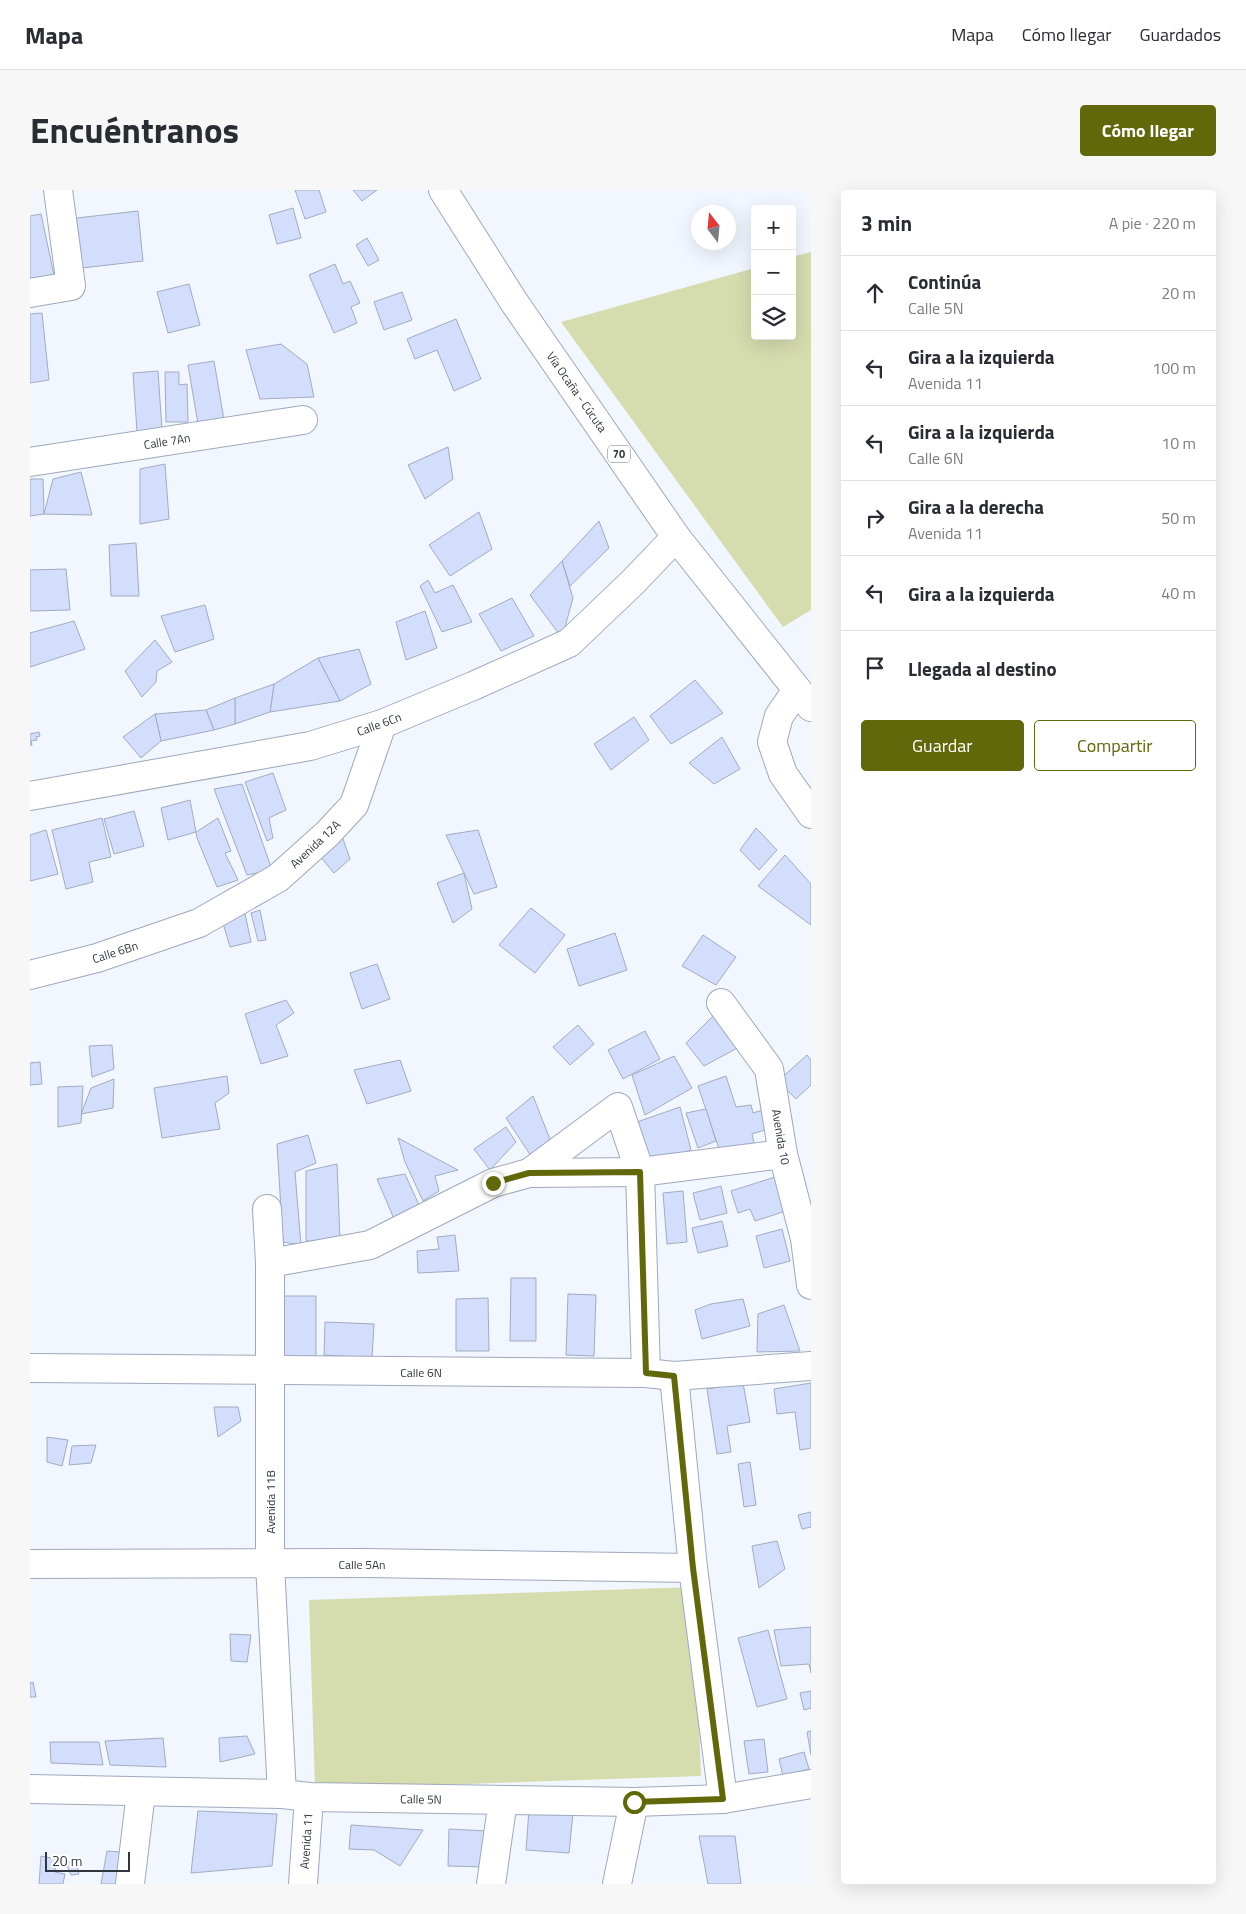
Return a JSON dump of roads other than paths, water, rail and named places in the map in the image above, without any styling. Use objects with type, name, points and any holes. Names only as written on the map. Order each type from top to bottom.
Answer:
[{"type":"street","points":[[30,293],[71,286],[58,190]]},
{"type":"street","name":"Vía Ocaña - Cúcuta","points":[[443,190],[514,302],[676,537],[804,698]]},
{"type":"street","name":"Calle 7An","points":[[30,462],[303,420]]},
{"type":"street","name":"Calle 6Cn","points":[[30,796],[310,746],[382,724],[569,643],[633,582],[676,537]]},
{"type":"street","points":[[804,698],[779,716],[772,742],[783,774],[811,814]]},
{"type":"street","name":"Avenida 12A","points":[[199,923],[278,878],[327,834],[354,805],[382,724]]},
{"type":"street","name":"Calle 6Bn","points":[[30,976],[97,958],[199,923]]},
{"type":"street","name":"Avenida 10","points":[[721,1003],[769,1070],[783,1154],[805,1239],[811,1285]]},
{"type":"street","points":[[529,1173],[618,1107],[640,1172],[646,1373]]},
{"type":"street","points":[[270,1263],[370,1245],[493,1183],[529,1173],[640,1172],[783,1154]]},
{"type":"street","name":"Avenida 11B","points":[[267,1209],[270,1263],[270,1564],[282,1794]]},
{"type":"street","name":"Calle 6N","points":[[30,1368],[646,1373],[674,1376],[811,1366]]},
{"type":"street","points":[[674,1376],[693,1568],[723,1799]]},
{"type":"street","name":"Calle 5An","points":[[30,1564],[693,1568]]},
{"type":"street","name":"Calle 5N","points":[[30,1789],[282,1794],[309,1798],[634,1802],[723,1799],[811,1784]]},
{"type":"street","points":[[130,1884],[141,1792]]},
{"type":"street","name":"Avenida 11","points":[[303,1884],[309,1798]]},
{"type":"street","points":[[491,1884],[502,1800]]},
{"type":"street","points":[[617,1884],[634,1802]]}]
